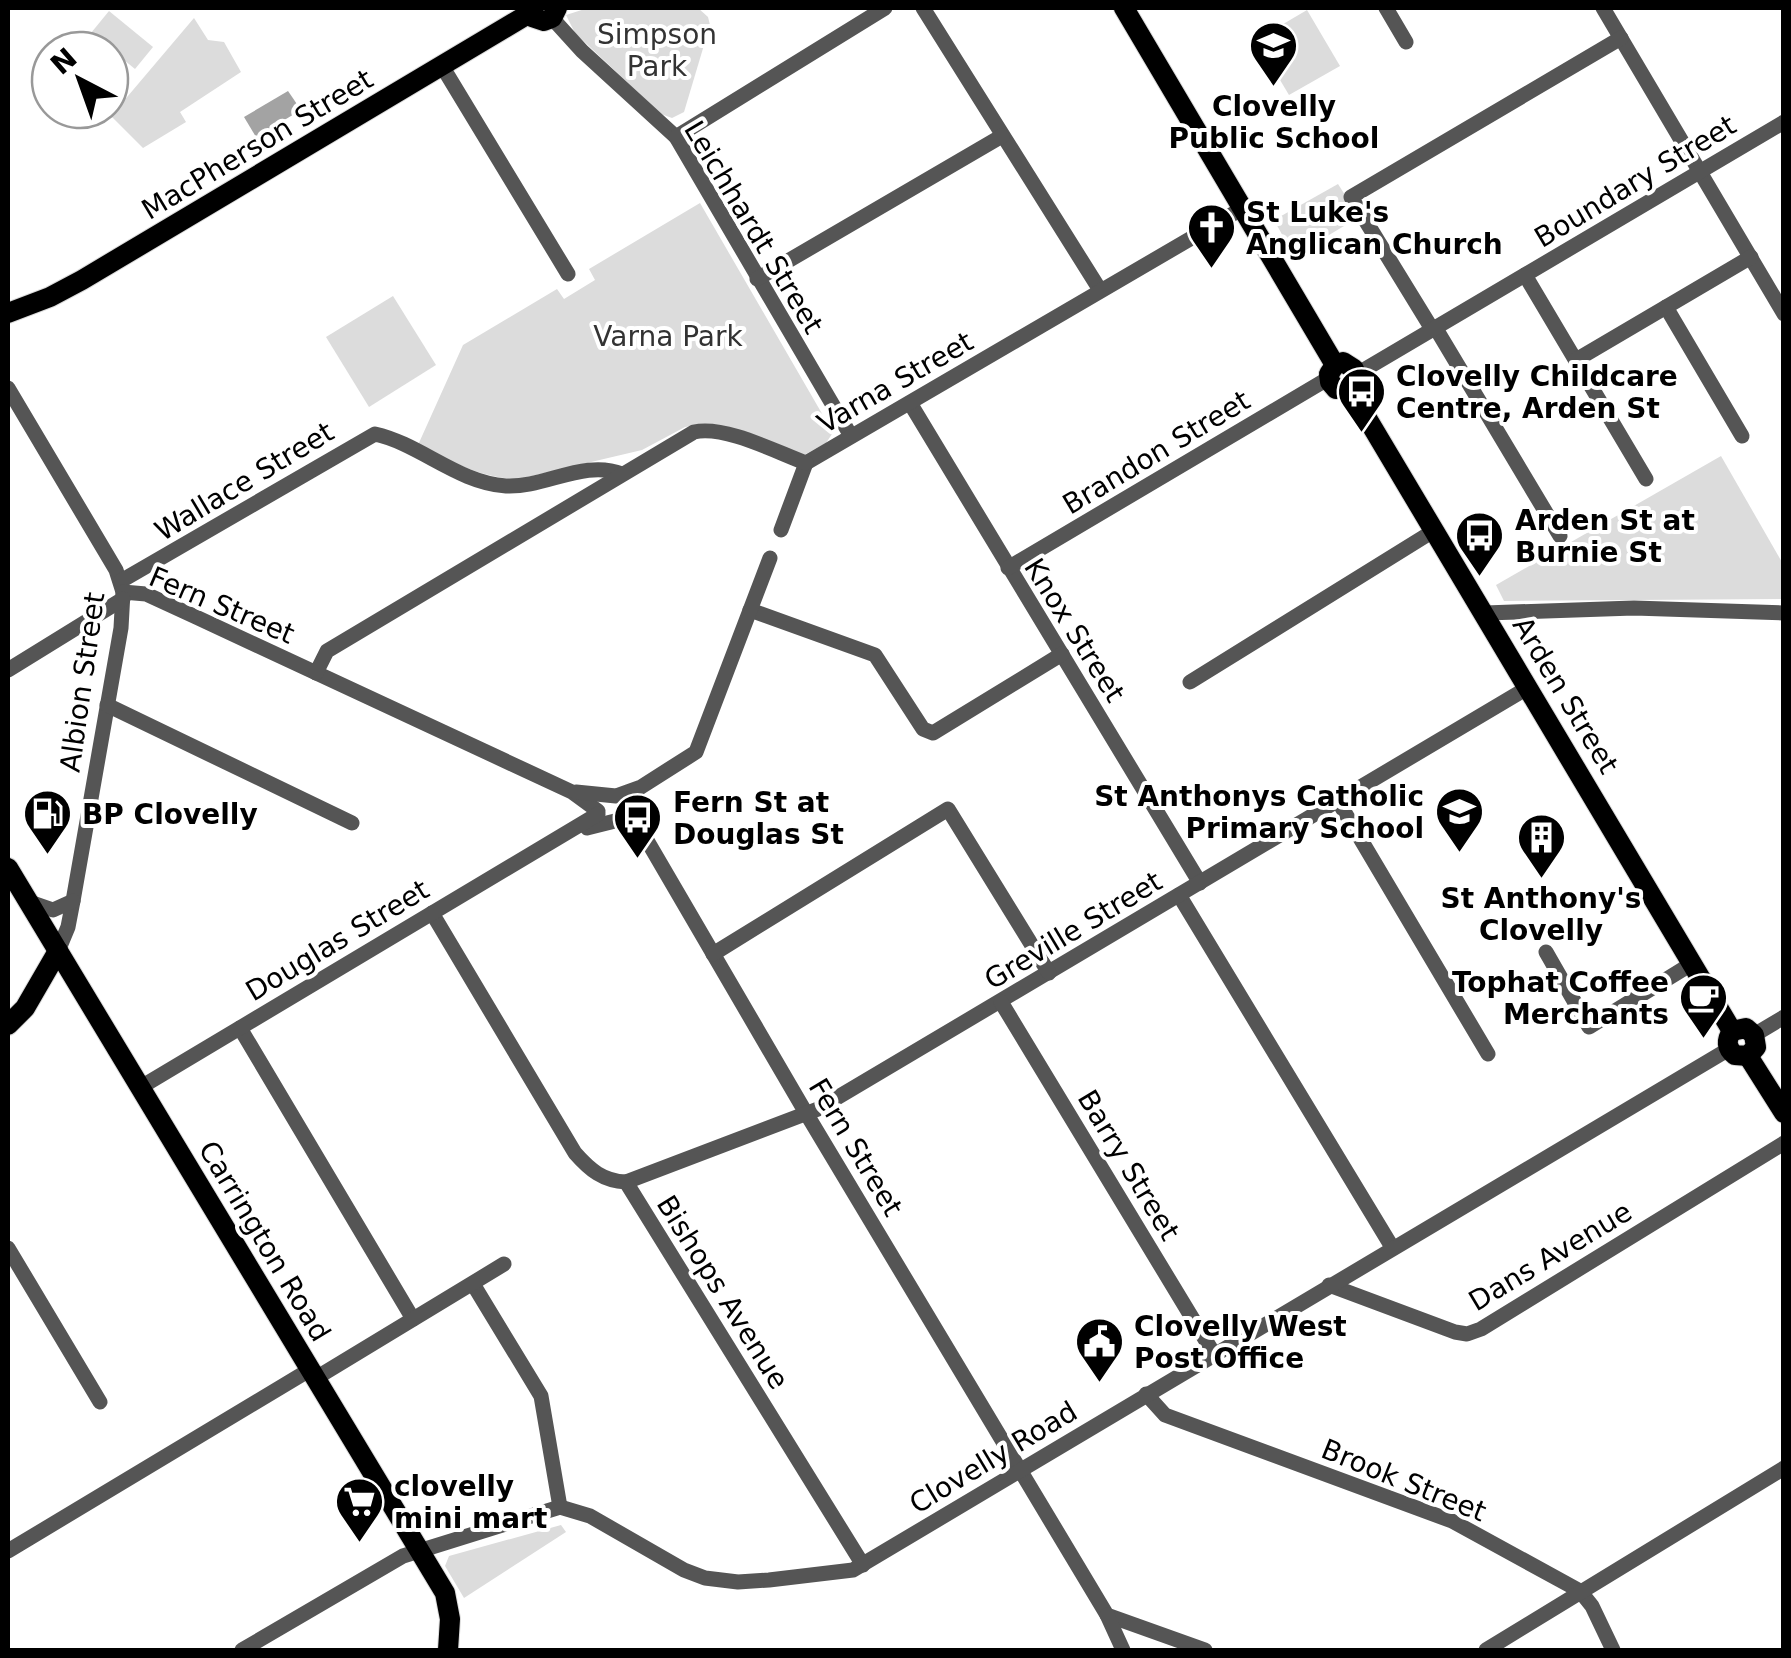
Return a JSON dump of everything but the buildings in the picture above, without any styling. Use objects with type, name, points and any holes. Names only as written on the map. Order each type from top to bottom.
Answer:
[{"type":"main road","points":[[1124,8],[1243,208],[1332,372],[1336,389],[1353,381]]},
{"type":"main road","points":[[529,10],[540,21],[554,12]]},
{"type":"main road","name":"MacPherson Street","points":[[8,313],[82,280],[529,10]]},
{"type":"main road","name":"Arden Street","points":[[1353,381],[1435,530],[1693,963],[1736,1045],[1784,1113]]},
{"type":"main road","name":"Carrington Road","points":[[8,868],[419,1550],[449,1604],[448,1650]]},
{"type":"main road","points":[[8,1025],[25,1008],[58,951]]},
{"type":"main road","points":[[1736,1045],[1742,1028],[1754,1034]]},
{"type":"street","points":[[676,137],[885,8]]},
{"type":"street","points":[[923,8],[1100,290]]},
{"type":"street","points":[[1386,8],[1406,42]]},
{"type":"street","points":[[1603,8],[1784,314]]},
{"type":"street","name":"Leichhardt Street","points":[[554,12],[582,52],[676,137],[851,436]]},
{"type":"street","points":[[1560,536],[1352,197],[1621,38]]},
{"type":"street","points":[[442,66],[568,274]]},
{"type":"street","name":"Boundary Street","points":[[1353,381],[1433,328],[1784,122]]},
{"type":"street","points":[[757,279],[1002,136]]},
{"type":"street","name":"Varna Street","points":[[316,672],[327,651],[686,436],[701,430],[728,435],[806,463],[1243,208]]},
{"type":"street","points":[[1576,360],[1751,257]]},
{"type":"street","points":[[1524,275],[1646,479]]},
{"type":"street","points":[[1666,307],[1742,436]]},
{"type":"street","name":"Brandon Street","points":[[1008,568],[1332,372]]},
{"type":"street","name":"Albion Street","points":[[8,388],[14,416],[122,591],[107,705],[73,900],[58,951]]},
{"type":"street","name":"Knox Street","points":[[910,402],[1200,882]]},
{"type":"street","name":"Wallace Street","points":[[122,591],[143,571],[374,434],[491,484],[518,486],[602,468],[622,474]]},
{"type":"street","points":[[781,530],[806,463]]},
{"type":"street","points":[[1190,682],[1435,530]]},
{"type":"street","points":[[612,809],[696,752],[770,558]]},
{"type":"street","points":[[8,670],[122,591]]},
{"type":"street","name":"Fern Street","points":[[122,591],[156,598],[612,809],[651,849],[1107,1615],[1124,1650]]},
{"type":"street","points":[[1485,612],[1634,608],[1778,613],[1784,632]]},
{"type":"street","points":[[750,610],[874,655],[926,730],[933,733],[1062,654]]},
{"type":"street","name":"Greville Street","points":[[626,1182],[818,1109],[1528,687]]},
{"type":"street","points":[[107,705],[352,823]]},
{"type":"street","points":[[1338,800],[1488,1054]]},
{"type":"street","name":"Douglas Street","points":[[141,1087],[560,836],[612,809]]},
{"type":"street","points":[[713,954],[948,809],[1049,973]]},
{"type":"street","points":[[1179,895],[1392,1247]]},
{"type":"street","points":[[27,901],[53,910],[73,900]]},
{"type":"street","name":"Bishops Avenue","points":[[432,913],[575,1153],[588,1168],[610,1181],[626,1182],[862,1565]]},
{"type":"street","points":[[1546,952],[1589,1026],[1693,963]]},
{"type":"street","name":"Barry Street","points":[[1001,1002],[1214,1354]]},
{"type":"street","points":[[1754,1034],[1784,1018]]},
{"type":"street","points":[[240,1028],[413,1319]]},
{"type":"street","name":"Clovelly Road","points":[[560,1507],[590,1516],[684,1570],[718,1580],[843,1574],[1736,1045]]},
{"type":"street","name":"Dans Avenue","points":[[1329,1286],[1467,1334],[1784,1143]]},
{"type":"street","points":[[8,1248],[100,1402]]},
{"type":"street","points":[[8,1551],[504,1264]]},
{"type":"street","points":[[242,1650],[385,1565],[419,1550],[560,1507],[541,1396],[473,1284]]},
{"type":"street","name":"Brook Street","points":[[1146,1394],[1166,1415],[1452,1522],[1580,1590]]},
{"type":"street","points":[[1486,1650],[1580,1590],[1782,1474]]},
{"type":"street","points":[[1580,1590],[1613,1650]]},
{"type":"street","points":[[1107,1615],[1206,1650]]},
{"type":"street","points":[[1124,1650],[1152,1631]]},
{"type":"green space","name":"Simpson Park","points":[[588,8],[698,8],[708,17],[710,25],[684,112],[672,118],[661,114],[575,33],[566,15]]},
{"type":"green space","points":[[1307,10],[1340,66],[1289,95],[1256,40]]},
{"type":"green space","points":[[109,11],[153,47],[135,69],[130,65],[130,30],[93,30]]},
{"type":"green space","points":[[194,18],[208,40],[224,42],[241,72],[180,112],[186,122],[143,148],[125,130],[130,130],[130,94]]},
{"type":"green space","points":[[1338,184],[1359,217],[1294,256],[1274,220]]},
{"type":"green space","name":"Varna Park","points":[[700,203],[828,424],[832,434],[826,443],[804,455],[704,424],[685,427],[642,450],[519,479],[479,472],[418,445],[463,345],[557,289],[564,299],[595,280],[589,269]]},
{"type":"green space","points":[[393,296],[436,365],[369,407],[326,337]]},
{"type":"green space","points":[[1721,456],[1783,564],[1783,599],[1504,601],[1496,585]]},
{"type":"green space","points":[[561,1525],[566,1532],[464,1598],[445,1566],[449,1556]]},
{"type":"shaded area","points":[[288,91],[301,110],[256,137],[244,117]]},
{"type":"place","name":"Clovelly Public School","points":[[1274,88]]},
{"type":"place","name":"St Luke's Anglican Church","points":[[1211,270]]},
{"type":"place","name":"Clovelly Childcare Centre, Arden St","points":[[1361,434]]},
{"type":"place","name":"Arden St at Burnie St","points":[[1480,578]]},
{"type":"place","name":"St Anthonys Catholic Primary School","points":[[1459,854]]},
{"type":"place","name":"BP Clovelly","points":[[47,856]]},
{"type":"place","name":"Fern St at Douglas St","points":[[638,860]]},
{"type":"place","name":"St Anthony's Clovelly","points":[[1541,880]]},
{"type":"place","name":"Tophat Coffee Merchants","points":[[1704,1040]]},
{"type":"place","name":"Clovelly West Post Office","points":[[1099,1384]]},
{"type":"place","name":"clovelly mini mart","points":[[359,1544]]}]
